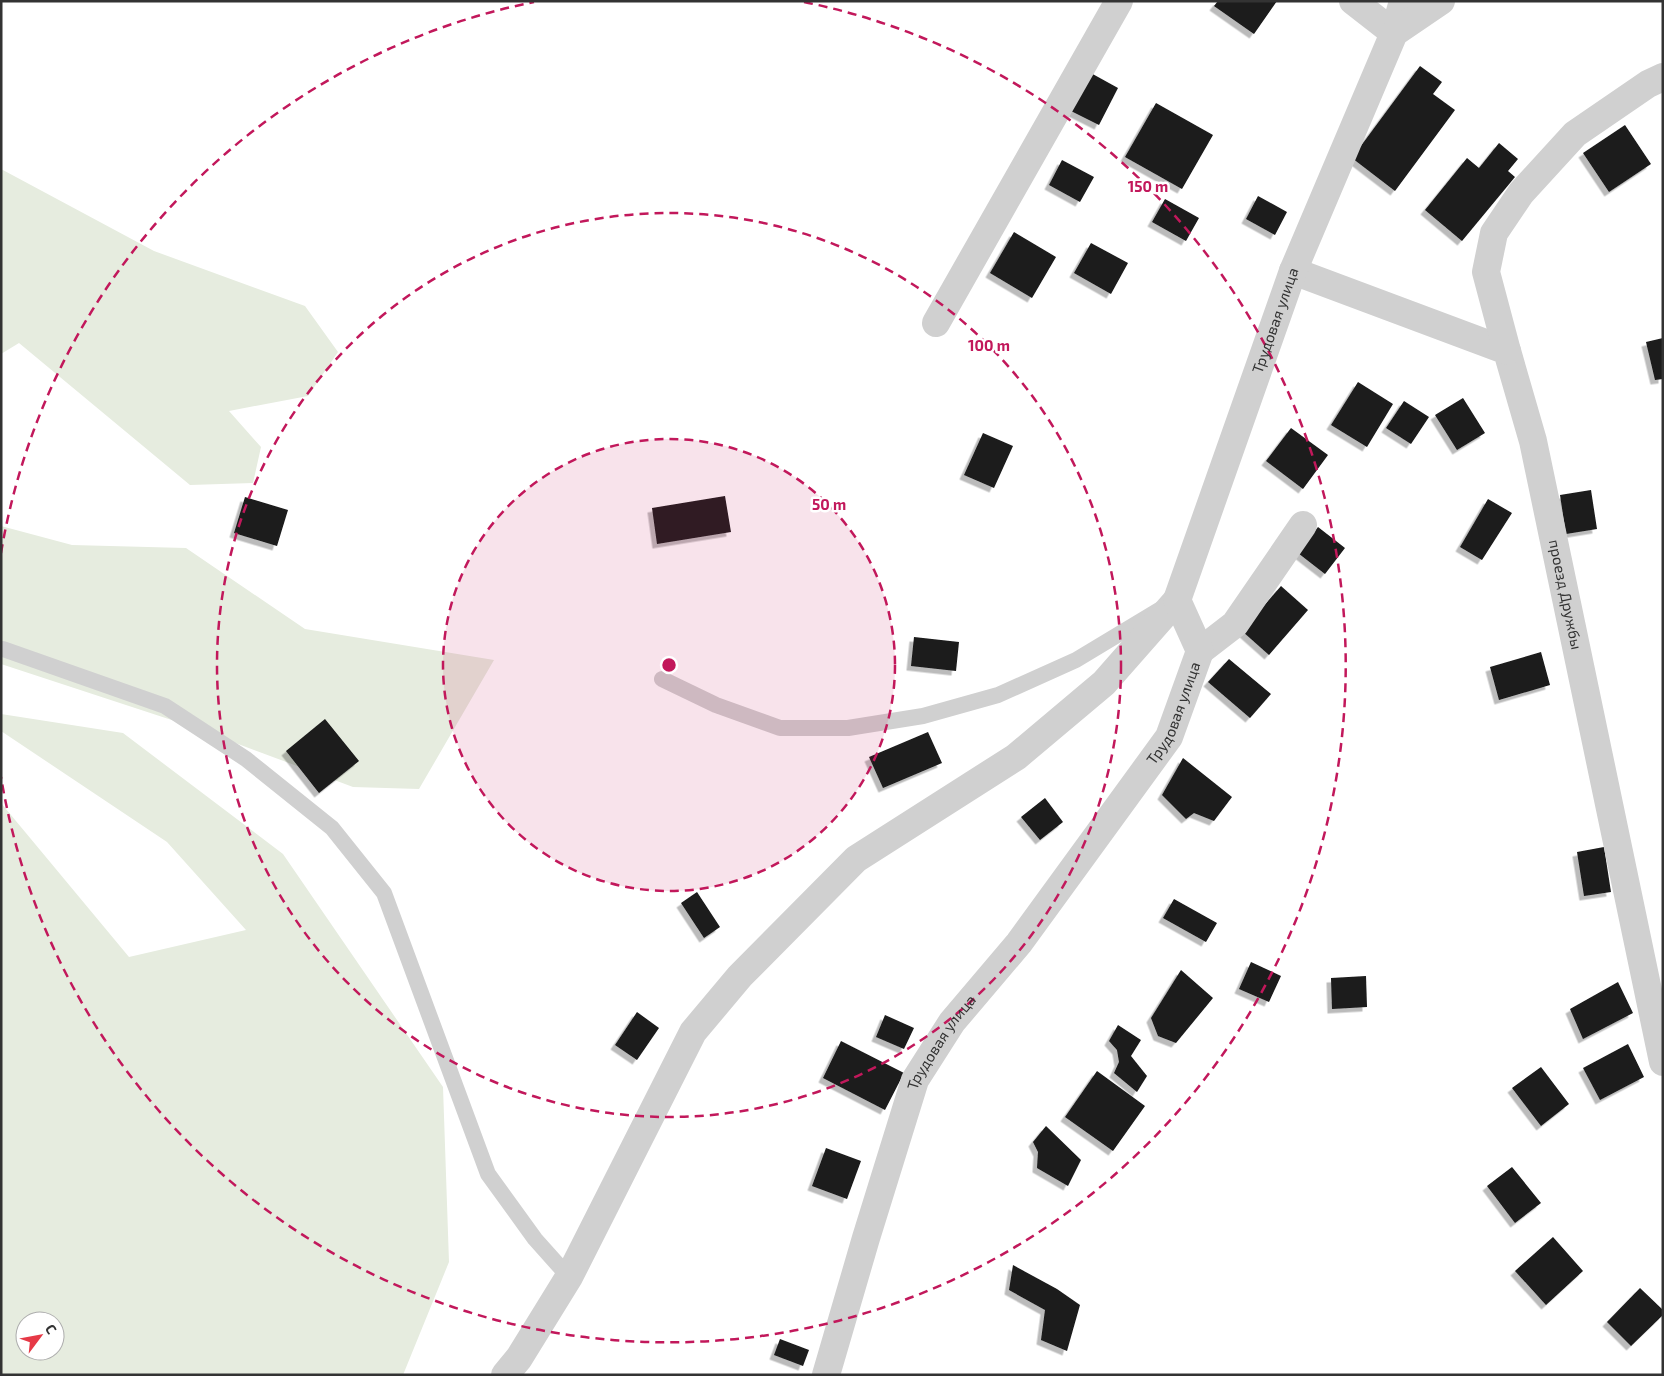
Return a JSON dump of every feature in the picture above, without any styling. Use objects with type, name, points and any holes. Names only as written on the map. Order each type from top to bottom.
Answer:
[{"type":"street","points":[[936,323],[1120,1]]},
{"type":"street","points":[[1353,1],[1394,33],[1441,1]]},
{"type":"street","name":"Трудовая улица","points":[[826,1375],[915,1080],[952,1022],[1019,942],[1170,737],[1200,651],[1177,600],[1293,271],[1394,33],[1403,1]]},
{"type":"street","name":"проезд Дружбы","points":[[1663,77],[1648,84],[1575,134],[1521,193],[1494,233],[1486,272],[1536,450],[1663,1062]]},
{"type":"street","points":[[1293,271],[1507,351]]},
{"type":"street","points":[[1200,651],[1235,624],[1303,525]]},
{"type":"street","points":[[505,1375],[519,1358],[569,1277],[643,1135],[693,1032],[740,976],[856,859],[1016,757],[1104,683],[1177,600]]},
{"type":"lane","points":[[662,678],[716,705],[780,728],[848,728],[923,716],[998,695],[1076,660],[1177,600]]},
{"type":"lane","points":[[3,649],[166,706],[246,759],[332,828],[384,892],[488,1174],[535,1239],[569,1277]]},
{"type":"shaded area","points":[[1,169],[154,251],[305,306],[338,352],[308,396],[229,411],[261,447],[253,483],[190,485],[19,343],[1,354]]},
{"type":"shaded area","points":[[1,526],[72,545],[186,548],[305,629],[494,660],[419,789],[353,787],[193,727],[1,664]]},
{"type":"shaded area","points":[[1,714],[123,733],[283,854],[443,1087],[449,1262],[403,1375],[1,1375],[1,803],[129,957],[246,930],[167,842],[1,731]]},
{"type":"building","points":[[1218,1],[1277,1],[1254,34],[1214,6]]},
{"type":"building","points":[[1420,66],[1442,82],[1433,94],[1455,110],[1395,191],[1352,158]]},
{"type":"building","points":[[1089,72],[1118,88],[1099,125],[1069,110]]},
{"type":"building","points":[[1156,103],[1213,135],[1182,189],[1125,157]]},
{"type":"building","points":[[1625,125],[1651,164],[1609,192],[1583,153]]},
{"type":"building","points":[[1499,143],[1518,159],[1508,171],[1515,177],[1462,241],[1425,210],[1467,158],[1479,168]]},
{"type":"building","points":[[1062,160],[1094,177],[1080,202],[1049,185]]},
{"type":"building","points":[[1258,196],[1287,212],[1275,235],[1246,219]]},
{"type":"building","points":[[1165,199],[1199,218],[1186,241],[1152,222]]},
{"type":"building","points":[[1014,232],[1056,257],[1032,298],[990,273]]},
{"type":"building","points":[[1091,243],[1128,263],[1111,294],[1074,273]]},
{"type":"building","points":[[1663,338],[1663,379],[1655,380],[1646,342]]},
{"type":"building","points":[[1358,382],[1393,404],[1367,447],[1331,425]]},
{"type":"building","points":[[1463,398],[1485,433],[1457,450],[1435,415]]},
{"type":"building","points":[[1404,401],[1429,417],[1411,444],[1386,428]]},
{"type":"building","points":[[1291,428],[1328,455],[1303,489],[1266,461]]},
{"type":"building","points":[[983,433],[1013,446],[994,488],[964,475]]},
{"type":"building","points":[[1591,490],[1597,529],[1566,534],[1560,495]]},
{"type":"building","points":[[725,496],[731,532],[657,544],[652,508]]},
{"type":"building","points":[[245,497],[288,510],[277,546],[234,533]]},
{"type":"building","points":[[1488,499],[1512,513],[1482,560],[1460,547]]},
{"type":"building","points":[[1318,527],[1345,548],[1325,574],[1298,553]]},
{"type":"building","points":[[1281,586],[1308,610],[1269,655],[1242,631]]},
{"type":"building","points":[[914,637],[959,642],[956,671],[911,666]]},
{"type":"building","points":[[1541,652],[1550,685],[1499,700],[1490,667]]},
{"type":"building","points":[[1229,659],[1271,694],[1250,718],[1208,682]]},
{"type":"building","points":[[325,719],[359,761],[319,793],[286,751]]},
{"type":"building","points":[[928,732],[942,763],[883,788],[869,757]]},
{"type":"building","points":[[1183,758],[1232,797],[1214,821],[1194,813],[1186,819],[1162,795]]},
{"type":"building","points":[[1045,798],[1063,822],[1040,840],[1021,817]]},
{"type":"building","points":[[1604,847],[1611,892],[1584,896],[1577,852]]},
{"type":"building","points":[[697,892],[720,927],[704,938],[681,903]]},
{"type":"building","points":[[1174,899],[1217,923],[1206,942],[1163,918]]},
{"type":"building","points":[[1251,962],[1281,976],[1269,1002],[1239,989]]},
{"type":"building","points":[[1181,970],[1213,998],[1176,1043],[1158,1036],[1151,1018]]},
{"type":"building","points":[[1366,976],[1367,1007],[1332,1009],[1331,978]]},
{"type":"building","points":[[1618,982],[1633,1013],[1583,1039],[1570,1009]]},
{"type":"building","points":[[637,1012],[659,1028],[637,1060],[615,1045]]},
{"type":"building","points":[[885,1015],[914,1028],[904,1049],[876,1037]]},
{"type":"building","points":[[1118,1025],[1141,1040],[1131,1056],[1147,1076],[1137,1092],[1114,1073],[1119,1062],[1117,1050],[1109,1041]]},
{"type":"building","points":[[841,1041],[904,1073],[885,1110],[823,1078]]},
{"type":"building","points":[[1628,1044],[1644,1077],[1600,1100],[1583,1068]]},
{"type":"building","points":[[1541,1067],[1569,1104],[1541,1126],[1512,1088]]},
{"type":"building","points":[[1097,1071],[1145,1106],[1113,1151],[1065,1117]]},
{"type":"building","points":[[1046,1126],[1081,1160],[1068,1186],[1037,1168],[1038,1152],[1033,1142]]},
{"type":"building","points":[[826,1148],[861,1161],[847,1199],[812,1186]]},
{"type":"building","points":[[1512,1167],[1541,1203],[1515,1223],[1487,1186]]},
{"type":"building","points":[[1553,1237],[1583,1271],[1546,1305],[1515,1271]]},
{"type":"building","points":[[1013,1265],[1057,1289],[1080,1305],[1067,1351],[1041,1340],[1045,1310],[1009,1290]]},
{"type":"building","points":[[1640,1288],[1663,1310],[1663,1315],[1631,1346],[1607,1322]]},
{"type":"building","points":[[780,1339],[809,1350],[803,1366],[774,1355]]}]
